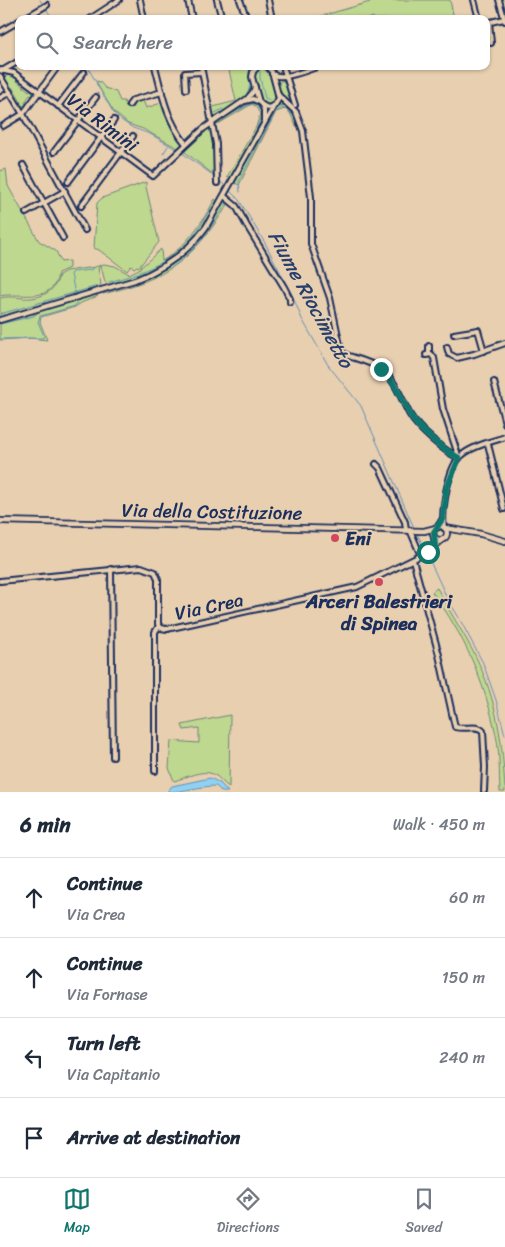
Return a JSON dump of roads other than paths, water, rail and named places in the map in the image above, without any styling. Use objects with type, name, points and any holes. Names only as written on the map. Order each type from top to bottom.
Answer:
[{"type":"main road","name":"Via della Costituzione","points":[[0,521],[410,530],[437,527]]},
{"type":"main road","points":[[458,532],[444,539],[437,539],[434,536],[437,527],[458,532],[481,534],[505,541]]},
{"type":"main road","points":[[444,528],[447,533],[444,539]]},
{"type":"main road","name":"Via della Costituzione","points":[[422,530],[434,536]]},
{"type":"street","points":[[96,15],[119,0]]},
{"type":"street","points":[[140,0],[143,15]]},
{"type":"street","points":[[188,0],[191,15]]},
{"type":"street","points":[[216,0],[221,15]]},
{"type":"street","points":[[240,0],[246,15]]},
{"type":"street","points":[[268,0],[271,15]]},
{"type":"street","points":[[474,0],[478,15]]},
{"type":"street","points":[[490,23],[505,20],[498,0]]},
{"type":"street","points":[[30,15],[46,5]]},
{"type":"street","points":[[0,32],[15,23]]},
{"type":"street","points":[[490,36],[491,43]]},
{"type":"street","points":[[15,64],[1,70],[2,79],[23,114],[85,230]]},
{"type":"street","points":[[2,79],[5,74],[12,73],[10,69],[12,66]]},
{"type":"street","name":"Via Rimini","points":[[1,70],[12,73],[34,88],[152,176],[186,144]]},
{"type":"street","points":[[3,126],[23,114],[55,70]]},
{"type":"street","points":[[156,70],[170,120],[186,144],[212,122],[243,102],[252,94],[255,87]]},
{"type":"street","points":[[254,70],[252,75],[255,87],[265,112],[263,124]]},
{"type":"street","points":[[0,320],[135,280],[161,268],[180,255],[198,238],[278,100],[270,70]]},
{"type":"street","points":[[283,70],[284,77],[295,105]]},
{"type":"street","points":[[275,84],[284,77],[307,70]]},
{"type":"street","points":[[58,106],[84,72]]},
{"type":"street","points":[[186,90],[185,73],[202,72],[216,144],[216,183]]},
{"type":"street","points":[[272,74],[284,77]]},
{"type":"street","points":[[34,88],[36,93],[34,97]]},
{"type":"street","points":[[0,98],[10,92]]},
{"type":"street","points":[[129,105],[133,100],[162,92]]},
{"type":"street","points":[[278,95],[298,117],[303,131],[312,206],[311,244],[330,298],[341,350],[346,355],[376,366],[386,373],[416,422],[443,448],[459,458]]},
{"type":"street","points":[[54,152],[96,96]]},
{"type":"street","points":[[243,102],[253,99],[268,108],[283,104],[289,106]]},
{"type":"street","points":[[17,104],[21,108],[28,106]]},
{"type":"street","points":[[68,182],[114,120]]},
{"type":"street","points":[[81,206],[133,136]]},
{"type":"street","points":[[23,166],[63,238]]},
{"type":"street","points":[[26,213],[65,191]]},
{"type":"street","points":[[225,194],[236,206],[284,287],[290,302]]},
{"type":"street","points":[[454,334],[478,330],[484,351]]},
{"type":"street","points":[[447,347],[449,354],[457,358],[505,343]]},
{"type":"street","points":[[429,346],[428,354],[434,358],[445,419],[459,458]]},
{"type":"street","points":[[494,382],[505,423]]},
{"type":"street","points":[[444,528],[443,518],[446,490],[459,458],[467,452],[505,437]]},
{"type":"street","points":[[488,444],[504,509]]},
{"type":"street","points":[[376,464],[380,468],[422,556]]},
{"type":"street","points":[[437,527],[443,518]]},
{"type":"street","points":[[434,536],[435,546]]},
{"type":"street","name":"Via Crea","points":[[0,581],[141,567],[155,572],[158,579],[157,617],[159,626],[163,629],[349,589],[422,556],[444,539]]},
{"type":"street","points":[[413,560],[439,655],[455,727],[478,728],[483,731],[484,791]]},
{"type":"street","points":[[111,570],[113,757]]},
{"type":"street","points":[[154,771],[156,632],[159,626]]},
{"type":"water","points":[[210,778],[220,783],[228,792],[222,792],[216,786],[167,792],[172,786]]},
{"type":"waterway","name":"Fiume Riocimetto","points":[[40,0],[50,15]]},
{"type":"waterway","name":"Fiume Riocimetto","points":[[89,70],[113,112],[121,120],[178,150]]},
{"type":"waterway","points":[[247,93],[250,86],[249,70]]},
{"type":"waterway","points":[[260,72],[265,98],[271,101]]},
{"type":"waterway","points":[[221,120],[252,103],[262,113],[256,131],[231,176]]},
{"type":"waterway","points":[[240,192],[239,181],[275,112],[281,108],[287,109],[296,119]]},
{"type":"waterway","points":[[215,113],[223,109]]},
{"type":"waterway","points":[[163,154],[168,146]]},
{"type":"waterway","name":"Fiume Riocimetto","points":[[181,152],[214,176]]},
{"type":"waterway","name":"Fiume Riocimetto","points":[[218,179],[239,200],[265,243],[293,297],[302,319],[328,365],[361,406],[415,530]]},
{"type":"waterway","points":[[171,268],[203,238],[228,201]]},
{"type":"waterway","points":[[109,282],[145,270],[176,252],[194,235],[210,209],[216,203]]},
{"type":"waterway","points":[[75,294],[71,274],[93,268]]},
{"type":"waterway","points":[[0,314],[98,286]]},
{"type":"waterway","points":[[0,339],[43,338],[44,336],[38,322],[40,316],[75,306],[77,303]]},
{"type":"waterway","points":[[0,324],[34,316]]},
{"type":"waterway","name":"Fiume Riocimetto","points":[[417,533],[447,598],[483,663],[496,700],[505,735]]},
{"type":"place","name":"Eni","points":[[335,538]]},
{"type":"place","name":"Arceri Balestrieri di Spinea","points":[[379,582]]}]
